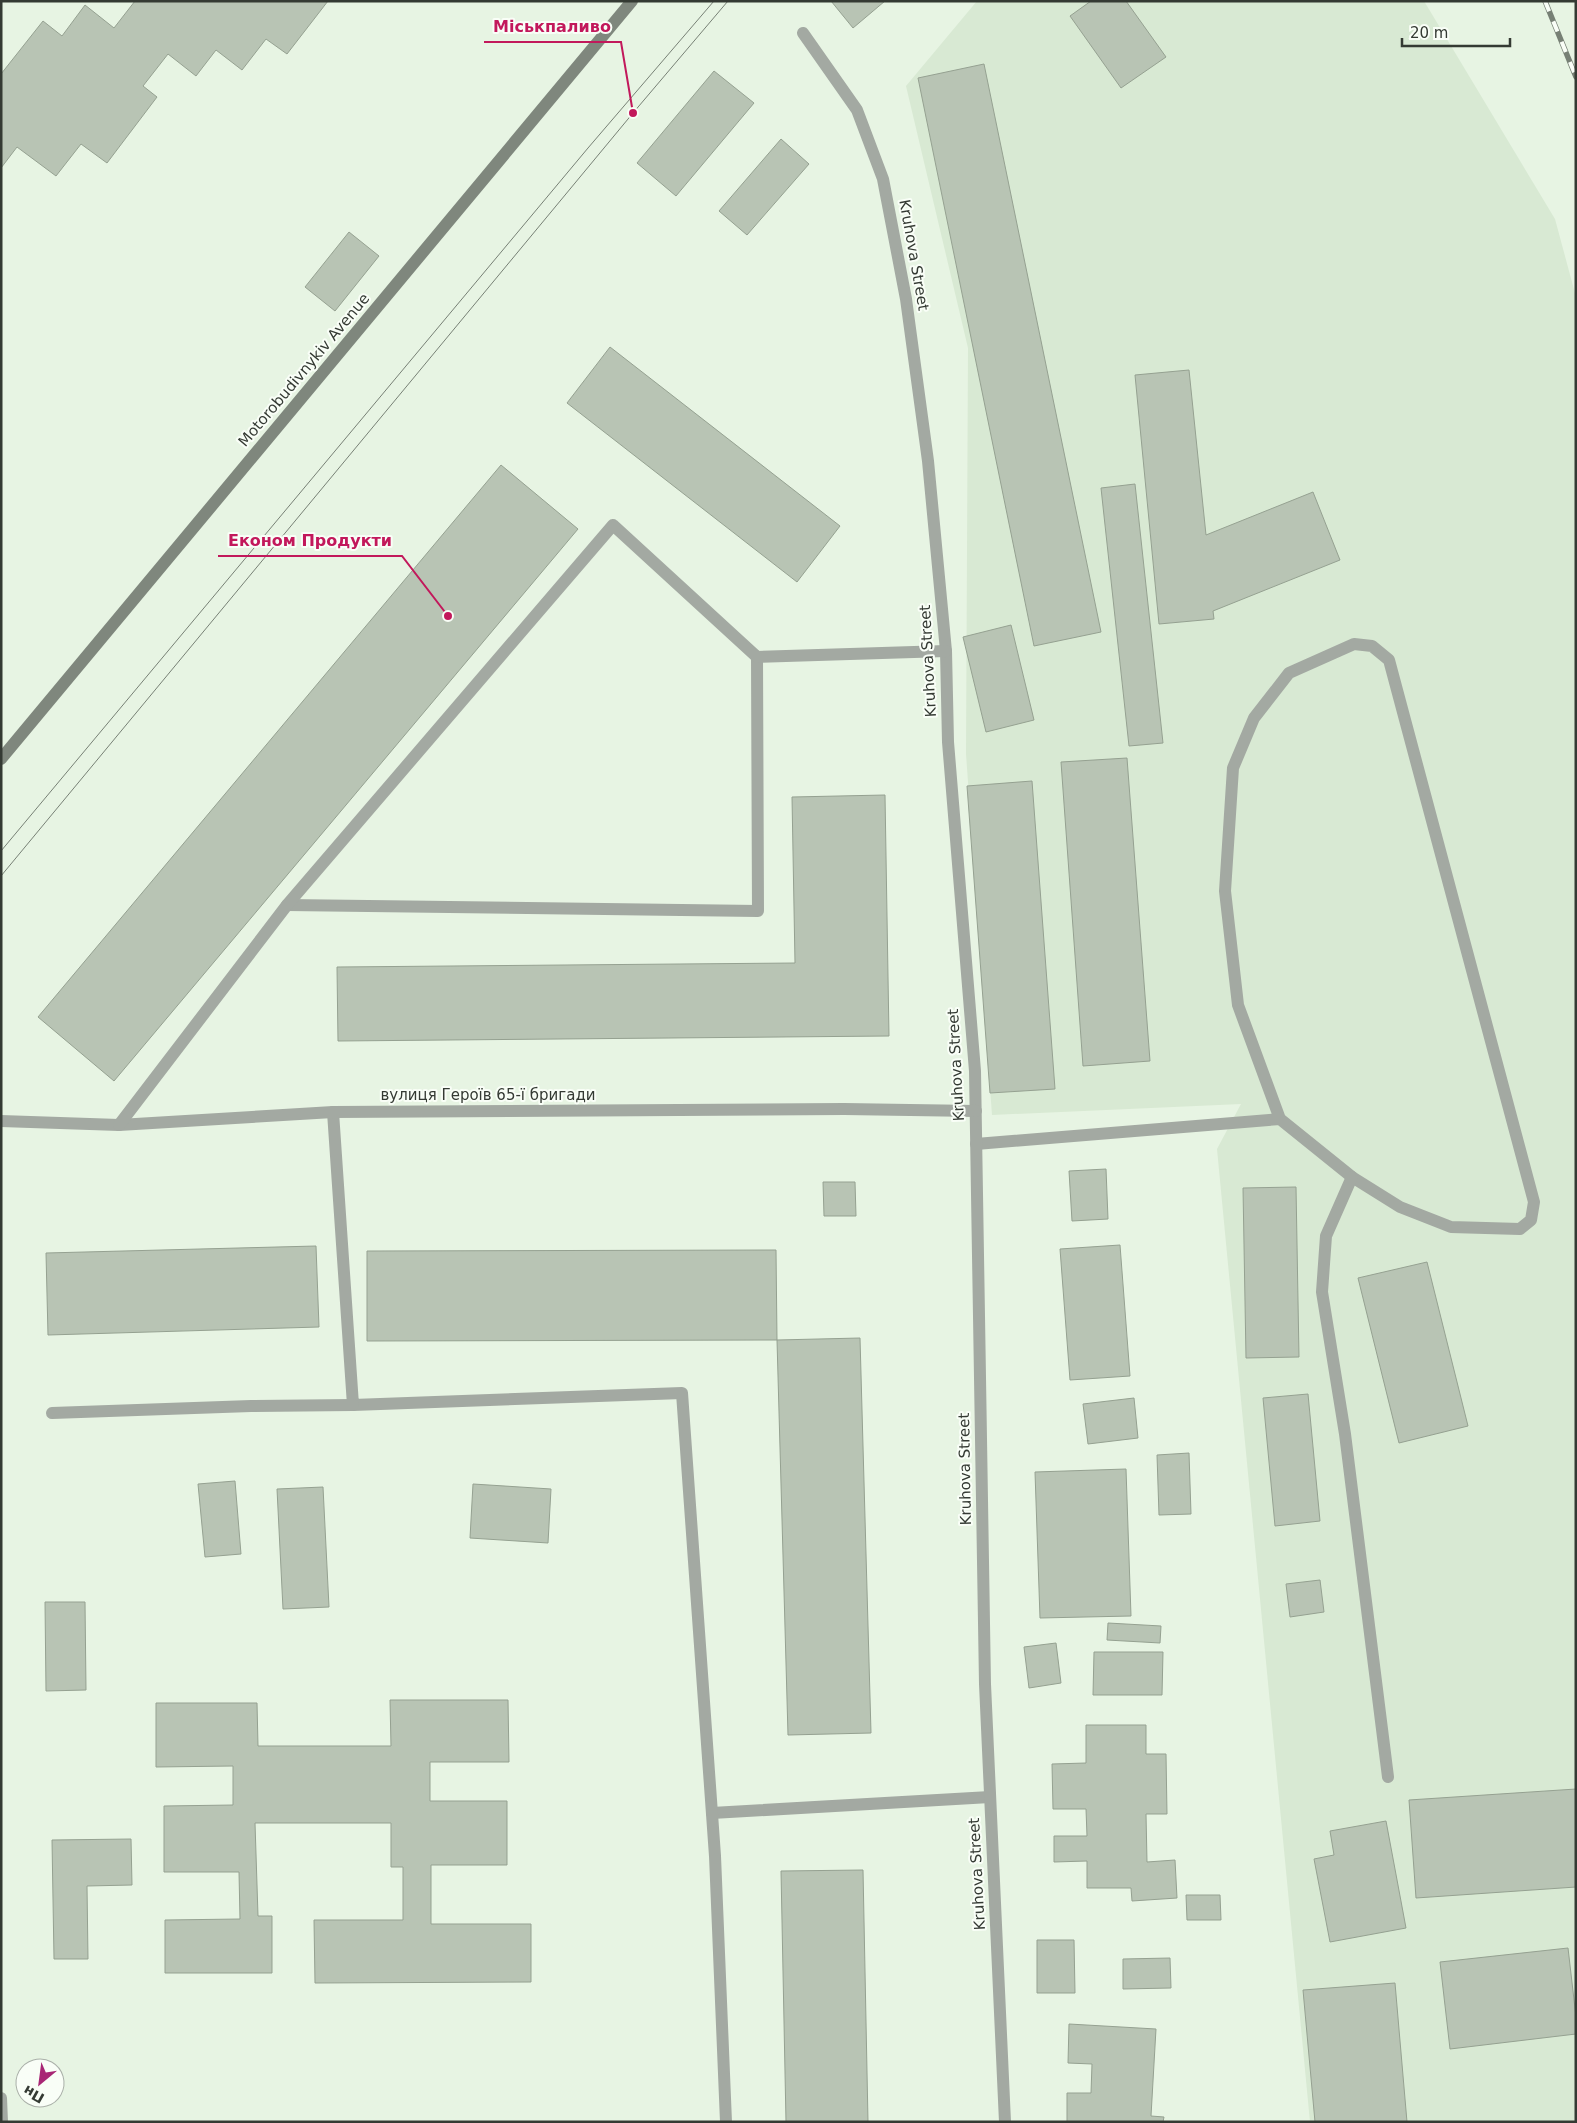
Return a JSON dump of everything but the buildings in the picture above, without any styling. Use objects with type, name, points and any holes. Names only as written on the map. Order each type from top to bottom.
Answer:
[{"type":"street","name":"Motorobudivnykiv Avenue","points":[[1,759],[632,1]]},
{"type":"street","name":"Kruhova Street","points":[[803,33],[857,110],[883,179],[906,299],[928,461],[946,651],[948,742],[976,1111],[985,1684],[1005,2122]]},
{"type":"street","points":[[119,1125],[287,905],[612,526],[757,657],[946,651]]},
{"type":"street","points":[[1354,644],[1372,646],[1389,660],[1534,1202],[1531,1220],[1520,1229],[1451,1227],[1400,1207],[1352,1177],[1280,1119],[1238,1005],[1225,891],[1233,768],[1254,718],[1289,673],[1354,644]]},
{"type":"street","points":[[287,905],[758,911],[757,657]]},
{"type":"street","name":"вулиця Героїв 65-ї бригади","points":[[1,1121],[119,1125],[333,1112],[834,1109],[976,1111]]},
{"type":"street","points":[[333,1112],[353,1405]]},
{"type":"street","points":[[976,1144],[1280,1119]]},
{"type":"street","points":[[1352,1177],[1326,1236],[1322,1292],[1345,1434],[1388,1777]]},
{"type":"street","points":[[52,1413],[251,1406],[353,1405],[682,1393],[712,1813],[726,2122]]},
{"type":"street","points":[[712,1813],[990,1797]]},
{"type":"street","points":[[1,2098],[2,2122]]},
{"type":"shaded area","points":[[977,1],[1424,1],[1555,219],[1576,297],[1576,2122],[1310,2122],[1217,1149],[1241,1104],[992,1115],[966,754],[968,348],[906,86]]},
{"type":"tram line","points":[[1,851],[588,148],[714,1]]},
{"type":"tram line","points":[[1,876],[728,1]]},
{"type":"railway","points":[[1545,1],[1576,77]]},
{"type":"place","name":"Міськпаливо","points":[[633,113]]},
{"type":"place","name":"Економ Продукти","points":[[448,616]]}]
